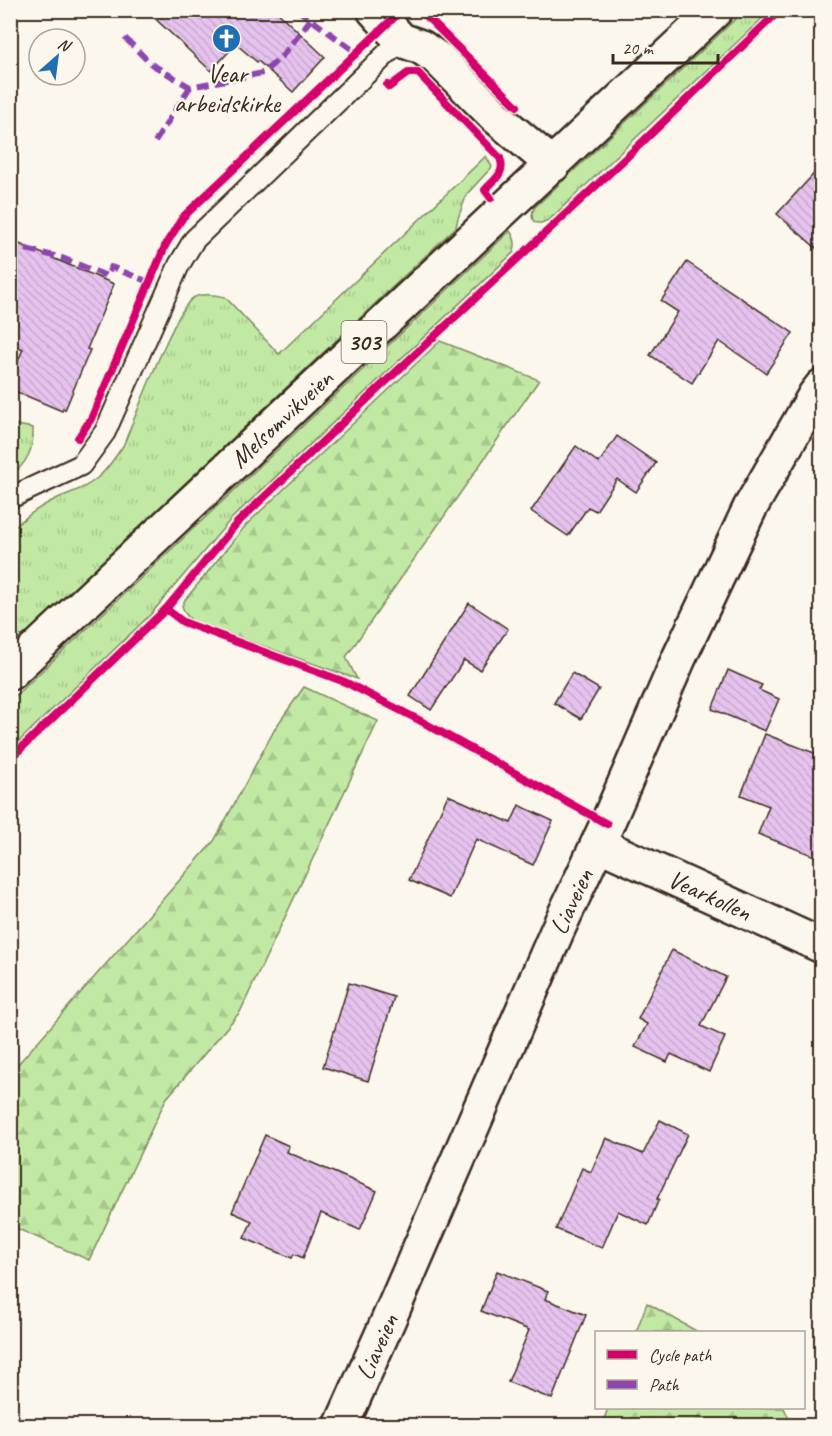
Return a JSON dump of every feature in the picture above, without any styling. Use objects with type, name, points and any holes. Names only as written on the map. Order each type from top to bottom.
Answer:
[{"type":"street","points":[[374,10],[401,40],[421,47],[437,58],[496,117],[553,165]]},
{"type":"street","name":"Melsomvikveien","points":[[10,673],[716,10]]},
{"type":"street","name":"Liaveien","points":[[341,1425],[679,658],[750,508],[822,386]]},
{"type":"street","name":"Vearkollen","points":[[598,844],[822,946]]},
{"type":"lane","points":[[10,498],[81,465],[105,432],[179,265],[194,240],[401,40]]},
{"type":"green space","points":[[744,11],[770,11],[549,220],[537,223],[533,220],[535,207]]},
{"type":"green space","points":[[486,156],[492,167],[467,194],[456,227],[24,636],[11,634],[11,530],[27,516],[45,505],[87,485],[107,468],[123,446],[155,367],[185,306],[196,296],[225,297],[279,354]]},
{"type":"green space","points":[[510,231],[515,241],[514,252],[231,519],[151,614],[11,749],[11,700]]},
{"type":"green space","points":[[440,341],[539,380],[346,657],[357,679],[192,621],[182,606],[185,600],[246,525]]},
{"type":"green space","points":[[11,424],[33,428],[28,455],[11,476]]},
{"type":"green space","points":[[304,687],[378,721],[240,1012],[166,1099],[89,1260],[11,1226],[11,1072],[214,841],[276,727]]},
{"type":"green space","points":[[647,1303],[696,1331],[636,1331]]},
{"type":"green space","points":[[608,1409],[784,1409],[792,1425],[602,1425]]},
{"type":"building","name":"Vear arbeidskirke","points":[[146,10],[275,10],[325,57],[293,92],[236,44],[211,71]]},
{"type":"building","points":[[822,165],[822,253],[777,214]]},
{"type":"building","points":[[10,240],[114,284],[87,349],[90,350],[65,410],[63,408],[62,411],[10,389],[10,380],[23,349],[10,344]]},
{"type":"building","points":[[687,262],[793,333],[766,373],[719,341],[692,383],[650,355],[678,312],[661,301]]},
{"type":"building","points":[[617,436],[656,463],[636,492],[617,479],[596,511],[588,507],[568,536],[531,511],[576,446],[599,463]]},
{"type":"building","points":[[469,603],[508,629],[480,670],[464,660],[431,710],[410,696]]},
{"type":"building","points":[[728,670],[762,685],[759,690],[779,699],[765,731],[712,709]]},
{"type":"building","points":[[572,673],[599,689],[581,719],[554,703]]},
{"type":"building","points":[[765,734],[822,756],[822,859],[758,834],[769,806],[741,795]]},
{"type":"building","points":[[448,795],[511,823],[519,805],[553,821],[533,865],[476,839],[450,898],[409,880]]},
{"type":"building","points":[[672,950],[726,977],[701,1026],[725,1037],[709,1072],[671,1054],[667,1062],[635,1047],[647,1024],[638,1019]]},
{"type":"building","points":[[349,983],[394,997],[368,1081],[323,1067]]},
{"type":"building","points":[[660,1120],[688,1134],[657,1199],[659,1199],[648,1225],[618,1211],[602,1248],[556,1229],[582,1168],[591,1172],[606,1138],[643,1154]]},
{"type":"building","points":[[265,1135],[289,1146],[287,1152],[377,1191],[360,1230],[321,1213],[303,1258],[294,1254],[292,1258],[244,1238],[252,1221],[232,1212]]},
{"type":"building","points":[[497,1271],[548,1291],[545,1299],[586,1315],[552,1399],[508,1382],[529,1330],[481,1311]]},
{"type":"marked path","points":[[298,10],[357,53]]},
{"type":"marked path","points":[[125,38],[151,64],[190,87],[263,73],[283,55],[311,19]]},
{"type":"marked path","points":[[155,142],[190,87]]},
{"type":"marked path","points":[[26,249],[62,258],[107,276],[111,267],[149,282]]},
{"type":"cycle path","points":[[78,438],[91,419],[166,244],[183,217],[402,10]]},
{"type":"cycle path","points":[[416,10],[423,13],[517,106]]},
{"type":"cycle path","points":[[10,759],[166,609],[237,523],[780,10]]},
{"type":"cycle path","points":[[387,85],[389,87],[408,73],[418,73],[500,158],[501,172],[485,190],[491,198]]},
{"type":"cycle path","points":[[166,609],[183,622],[345,682],[419,720],[607,824]]},
{"type":"place","name":"Vear arbeidskirke","points":[[227,39]]}]
